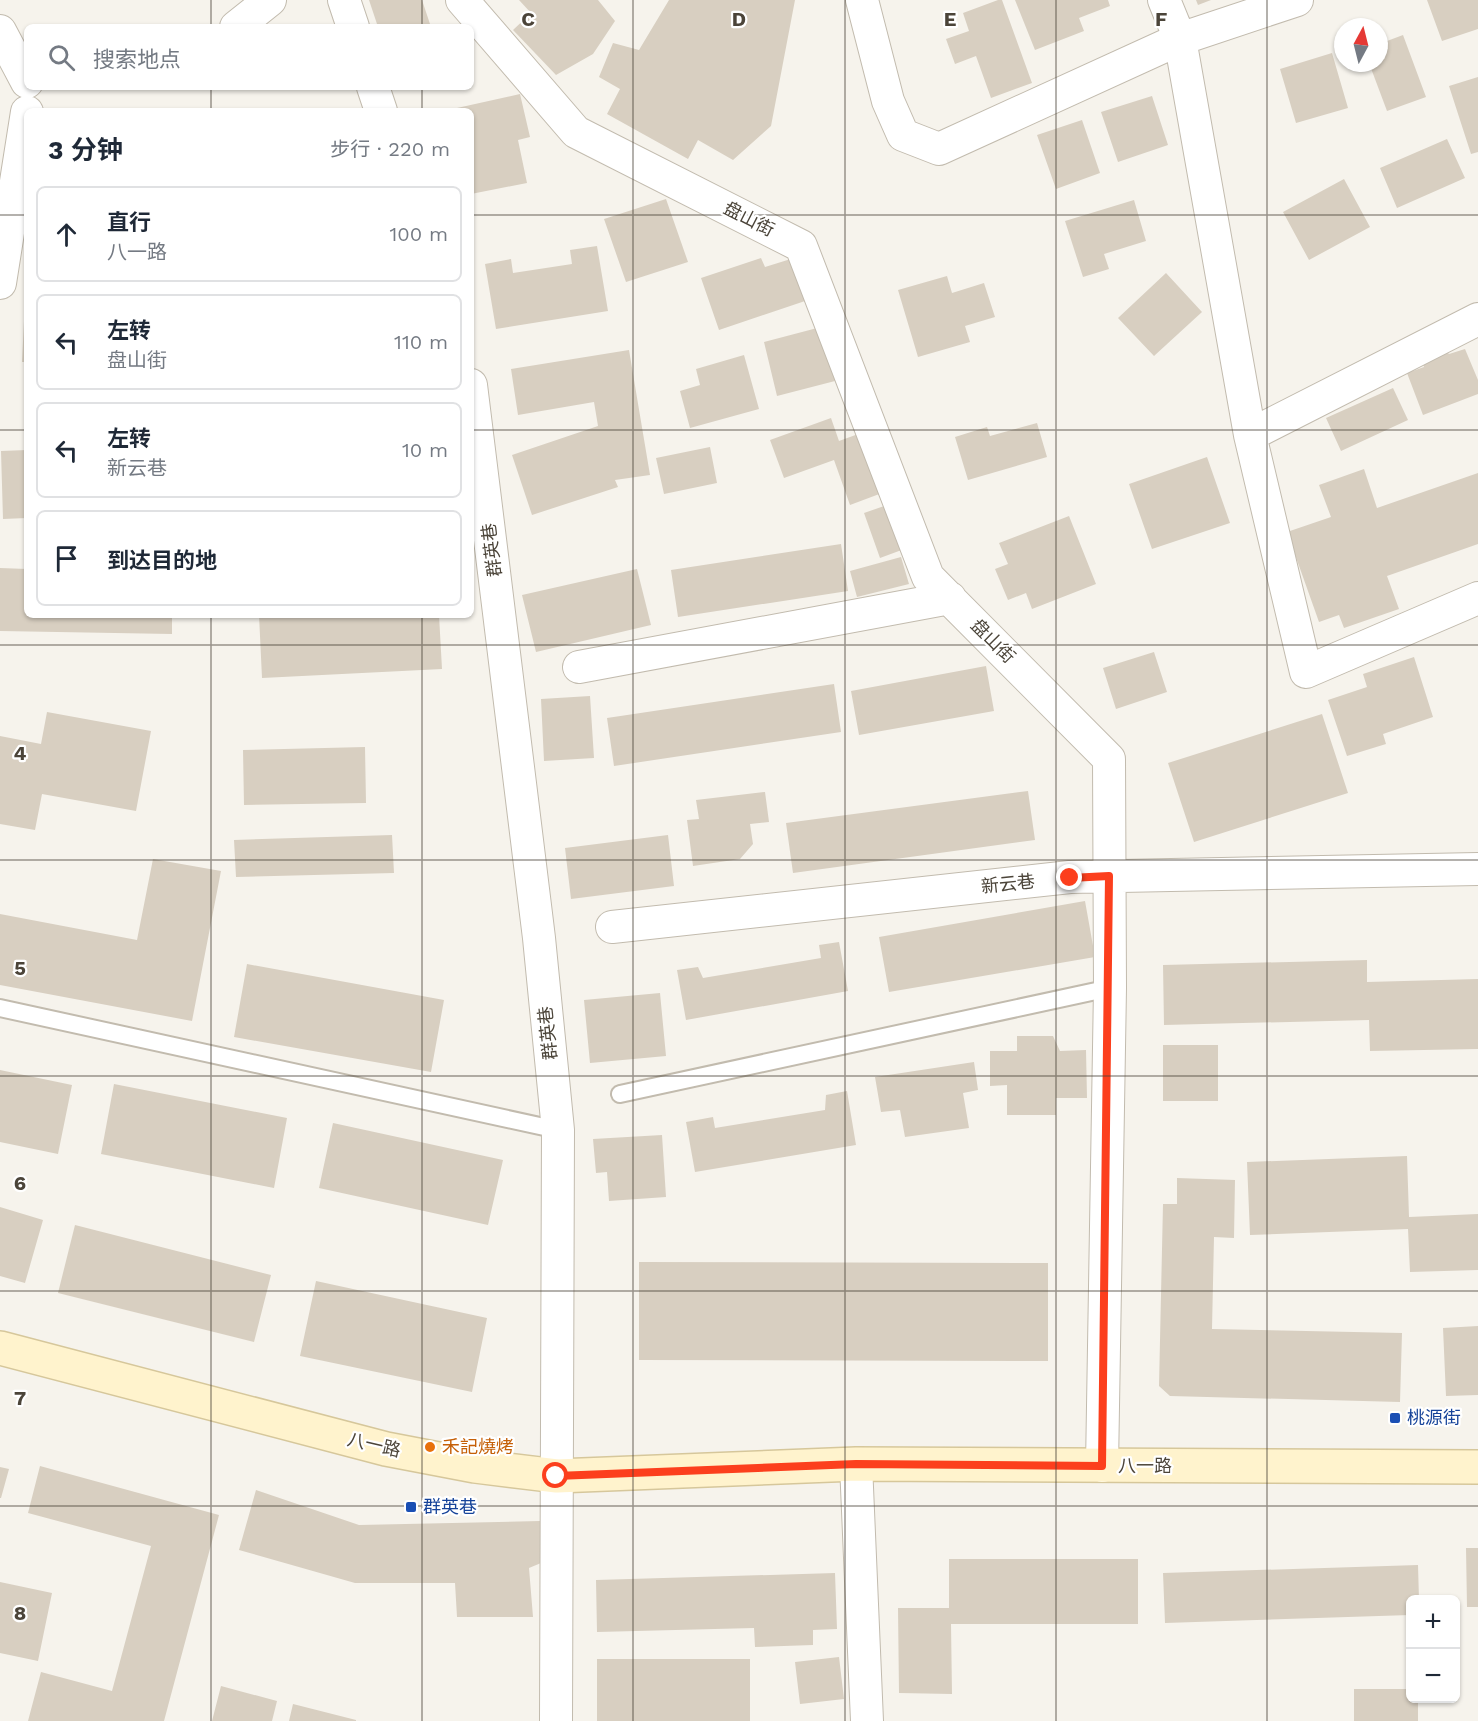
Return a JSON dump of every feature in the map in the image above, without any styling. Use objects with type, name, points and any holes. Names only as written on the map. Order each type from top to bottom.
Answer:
[{"type":"main road","name":"八一路","points":[[0,1348],[386,1449],[475,1466],[556,1476],[856,1464],[1478,1467]]},
{"type":"street","points":[[240,24],[270,0]]},
{"type":"street","points":[[344,0],[352,24]]},
{"type":"street","name":"盘山街","points":[[462,0],[576,132],[801,246],[928,577],[1109,759],[1110,988],[1102,1466]]},
{"type":"street","points":[[862,0],[888,101],[903,135],[939,149],[1180,39],[1297,0]]},
{"type":"street","points":[[1164,0],[1180,39],[1250,435],[1306,672],[1478,598]]},
{"type":"street","points":[[0,31],[24,81]]},
{"type":"street","points":[[374,90],[380,108]]},
{"type":"street","points":[[0,283],[24,137]]},
{"type":"street","points":[[1250,435],[1478,319]]},
{"type":"street","name":"群英巷","points":[[474,410],[537,926],[558,1130],[556,1721]]},
{"type":"street","points":[[579,668],[950,598]]},
{"type":"street","name":"新云巷","points":[[612,927],[1058,879],[1478,869]]},
{"type":"street","points":[[856,1464],[867,1721]]},
{"type":"lane","points":[[620,1094],[1110,988]]},
{"type":"lane","points":[[0,1008],[558,1130]]},
{"type":"building","points":[[369,0],[422,0],[430,24],[377,24]]},
{"type":"building","points":[[519,0],[598,0],[615,21],[593,54],[556,75],[513,30],[531,13]]},
{"type":"building","points":[[669,0],[795,0],[771,126],[733,160],[698,140],[688,159],[607,114],[620,89],[599,77],[613,43],[639,50]]},
{"type":"building","points":[[1002,0],[1032,83],[991,98],[976,56],[955,64],[946,39],[969,31],[963,13]]},
{"type":"building","points":[[1015,0],[1108,0],[1110,6],[1079,18],[1084,31],[1035,50]]},
{"type":"building","points":[[1196,0],[1211,0],[1198,5]]},
{"type":"building","points":[[1427,0],[1478,0],[1478,29],[1442,41]]},
{"type":"building","points":[[1403,35],[1426,97],[1387,111],[1372,72],[1388,72],[1388,41]]},
{"type":"building","points":[[1332,53],[1334,72],[1338,72],[1348,108],[1296,123],[1280,69]]},
{"type":"building","points":[[1478,77],[1478,152],[1471,154],[1449,86]]},
{"type":"building","points":[[520,94],[530,137],[518,140],[527,183],[474,193],[474,108],[457,108]]},
{"type":"building","points":[[1152,96],[1168,145],[1118,162],[1101,112]]},
{"type":"building","points":[[1082,120],[1100,173],[1056,189],[1037,135]]},
{"type":"building","points":[[1447,139],[1465,178],[1397,208],[1380,168]]},
{"type":"building","points":[[1344,179],[1370,227],[1309,260],[1283,212]]},
{"type":"building","points":[[666,199],[688,262],[626,282],[604,219]]},
{"type":"building","points":[[1134,200],[1146,241],[1104,254],[1109,269],[1083,277],[1065,221]]},
{"type":"building","points":[[597,246],[608,311],[496,329],[485,264],[511,259],[513,273],[572,264],[570,250]]},
{"type":"building","points":[[761,258],[765,267],[794,258],[808,300],[719,330],[701,278]]},
{"type":"building","points":[[1166,273],[1202,312],[1154,356],[1118,318]]},
{"type":"building","points":[[947,276],[952,293],[984,283],[995,317],[965,326],[970,342],[918,357],[898,290]]},
{"type":"building","points":[[24,321],[24,362],[22,362]]},
{"type":"building","points":[[821,327],[835,381],[777,396],[764,342]]},
{"type":"building","points":[[1444,349],[1449,354],[1465,349],[1478,380],[1478,394],[1423,415],[1407,373],[1424,367],[1421,358]]},
{"type":"building","points":[[629,350],[650,475],[615,480],[618,487],[532,515],[512,455],[598,426],[594,402],[518,415],[511,369]]},
{"type":"building","points":[[744,355],[759,409],[690,428],[680,391],[700,385],[696,369]]},
{"type":"building","points":[[1393,388],[1408,420],[1341,451],[1326,418]]},
{"type":"building","points":[[831,418],[839,441],[861,433],[882,493],[850,505],[834,460],[784,478],[770,440]]},
{"type":"building","points":[[1037,423],[1047,457],[968,480],[955,437],[987,427],[990,436]]},
{"type":"building","points":[[710,447],[717,483],[664,494],[656,458]]},
{"type":"building","points":[[24,450],[24,518],[3,519],[1,451]]},
{"type":"building","points":[[1207,457],[1230,523],[1152,549],[1129,484]]},
{"type":"building","points":[[1364,469],[1377,508],[1478,473],[1478,544],[1387,576],[1399,609],[1344,628],[1339,615],[1319,622],[1287,532],[1331,517],[1319,485]]},
{"type":"building","points":[[890,504],[907,548],[880,558],[864,513]]},
{"type":"building","points":[[1069,516],[1096,584],[1032,609],[1026,593],[1008,600],[995,569],[1008,564],[999,543]]},
{"type":"building","points":[[841,544],[848,591],[678,617],[671,570]]},
{"type":"building","points":[[901,557],[909,584],[857,597],[850,571]]},
{"type":"building","points":[[0,568],[24,569],[24,618],[172,618],[172,634],[0,631]]},
{"type":"building","points":[[637,569],[651,625],[536,652],[522,595]]},
{"type":"building","points":[[259,618],[439,618],[442,669],[262,678]]},
{"type":"building","points":[[1154,652],[1167,692],[1116,709],[1103,668]]},
{"type":"building","points":[[1414,657],[1433,717],[1383,734],[1386,744],[1347,756],[1328,700],[1367,687],[1363,674]]},
{"type":"building","points":[[986,666],[994,711],[859,735],[851,691]]},
{"type":"building","points":[[834,684],[841,732],[614,766],[607,718]]},
{"type":"building","points":[[590,696],[594,758],[544,761],[541,699]]},
{"type":"building","points":[[47,712],[151,731],[136,811],[42,794],[35,830],[0,824],[0,736],[41,744]]},
{"type":"building","points":[[1322,714],[1348,793],[1194,842],[1168,763]]},
{"type":"building","points":[[365,747],[366,803],[244,805],[243,750]]},
{"type":"building","points":[[1028,791],[1035,840],[793,873],[786,823]]},
{"type":"building","points":[[765,792],[769,822],[750,824],[753,844],[740,859],[693,866],[687,820],[699,819],[696,800]]},
{"type":"building","points":[[392,835],[394,873],[236,877],[234,840]]},
{"type":"building","points":[[668,835],[674,886],[571,899],[565,848]]},
{"type":"building","points":[[153,859],[221,871],[192,1021],[0,985],[0,914],[137,940]]},
{"type":"building","points":[[1085,901],[1095,957],[889,992],[879,937]]},
{"type":"building","points":[[839,942],[848,991],[686,1020],[677,970],[698,967],[703,978],[821,958],[819,945]]},
{"type":"building","points":[[1367,960],[1367,982],[1478,979],[1478,1049],[1370,1051],[1369,1020],[1164,1025],[1163,965]]},
{"type":"building","points":[[247,964],[444,1000],[431,1072],[234,1037]]},
{"type":"building","points":[[660,993],[666,1056],[590,1063],[584,1000]]},
{"type":"building","points":[[1017,1036],[1053,1036],[1060,1051],[1086,1050],[1087,1098],[1056,1098],[1056,1115],[1007,1115],[1007,1085],[990,1086],[990,1051],[1017,1051]]},
{"type":"building","points":[[1163,1045],[1218,1045],[1218,1101],[1163,1101]]},
{"type":"building","points":[[974,1062],[978,1090],[963,1093],[969,1128],[905,1137],[900,1110],[881,1112],[875,1077]]},
{"type":"building","points":[[0,1070],[72,1085],[58,1154],[0,1142]]},
{"type":"building","points":[[114,1084],[287,1118],[274,1188],[101,1154]]},
{"type":"building","points":[[847,1091],[856,1145],[695,1172],[686,1122],[713,1117],[715,1128],[825,1110],[826,1095]]},
{"type":"building","points":[[333,1123],[503,1160],[488,1225],[319,1188]]},
{"type":"building","points":[[662,1135],[666,1197],[609,1201],[607,1172],[596,1173],[593,1139]]},
{"type":"building","points":[[1407,1156],[1409,1217],[1478,1214],[1478,1270],[1410,1272],[1408,1229],[1250,1235],[1247,1162]]},
{"type":"building","points":[[1177,1178],[1235,1180],[1234,1238],[1214,1237],[1212,1329],[1402,1333],[1400,1402],[1170,1396],[1159,1386],[1163,1204],[1177,1204]]},
{"type":"building","points":[[0,1207],[43,1220],[25,1283],[0,1276]]},
{"type":"building","points":[[75,1225],[271,1275],[254,1342],[58,1293]]},
{"type":"building","points":[[639,1262],[1048,1263],[1048,1361],[639,1360]]},
{"type":"building","points":[[316,1281],[487,1318],[472,1392],[300,1356]]},
{"type":"building","points":[[1478,1326],[1478,1395],[1446,1396],[1443,1328]]},
{"type":"building","points":[[40,1466],[219,1515],[164,1721],[28,1721],[41,1672],[112,1691],[151,1546],[28,1513]]},
{"type":"building","points":[[0,1467],[9,1469],[1,1498],[0,1498]]},
{"type":"building","points":[[256,1490],[359,1525],[540,1521],[541,1563],[529,1568],[533,1617],[457,1617],[455,1583],[355,1583],[239,1550]]},
{"type":"building","points":[[1466,1548],[1478,1548],[1478,1607],[1467,1607]]},
{"type":"building","points":[[949,1559],[1138,1559],[1138,1624],[951,1624],[952,1694],[899,1693],[898,1608],[949,1608]]},
{"type":"building","points":[[1418,1565],[1419,1595],[1406,1595],[1406,1615],[1165,1623],[1163,1573]]},
{"type":"building","points":[[835,1573],[837,1629],[813,1630],[813,1645],[755,1647],[754,1628],[597,1632],[596,1580]]},
{"type":"building","points":[[0,1582],[52,1593],[38,1661],[0,1653]]},
{"type":"building","points":[[839,1657],[844,1699],[800,1704],[795,1662]]},
{"type":"building","points":[[597,1659],[750,1659],[750,1721],[597,1721]]},
{"type":"building","points":[[221,1686],[277,1701],[272,1721],[212,1721]]},
{"type":"building","points":[[1354,1689],[1406,1689],[1406,1703],[1418,1703],[1418,1721],[1354,1721]]},
{"type":"building","points":[[293,1704],[356,1720],[356,1721],[289,1721]]},
{"type":"place","name":"桃源街","points":[[1395,1418]]},
{"type":"place","name":"禾記燒烤","points":[[430,1447]]},
{"type":"place","name":"群英巷","points":[[411,1507]]},
{"type":"route","points":[[556,1476],[856,1464],[1102,1466],[1110,988],[1109,876],[1070,878]]}]
